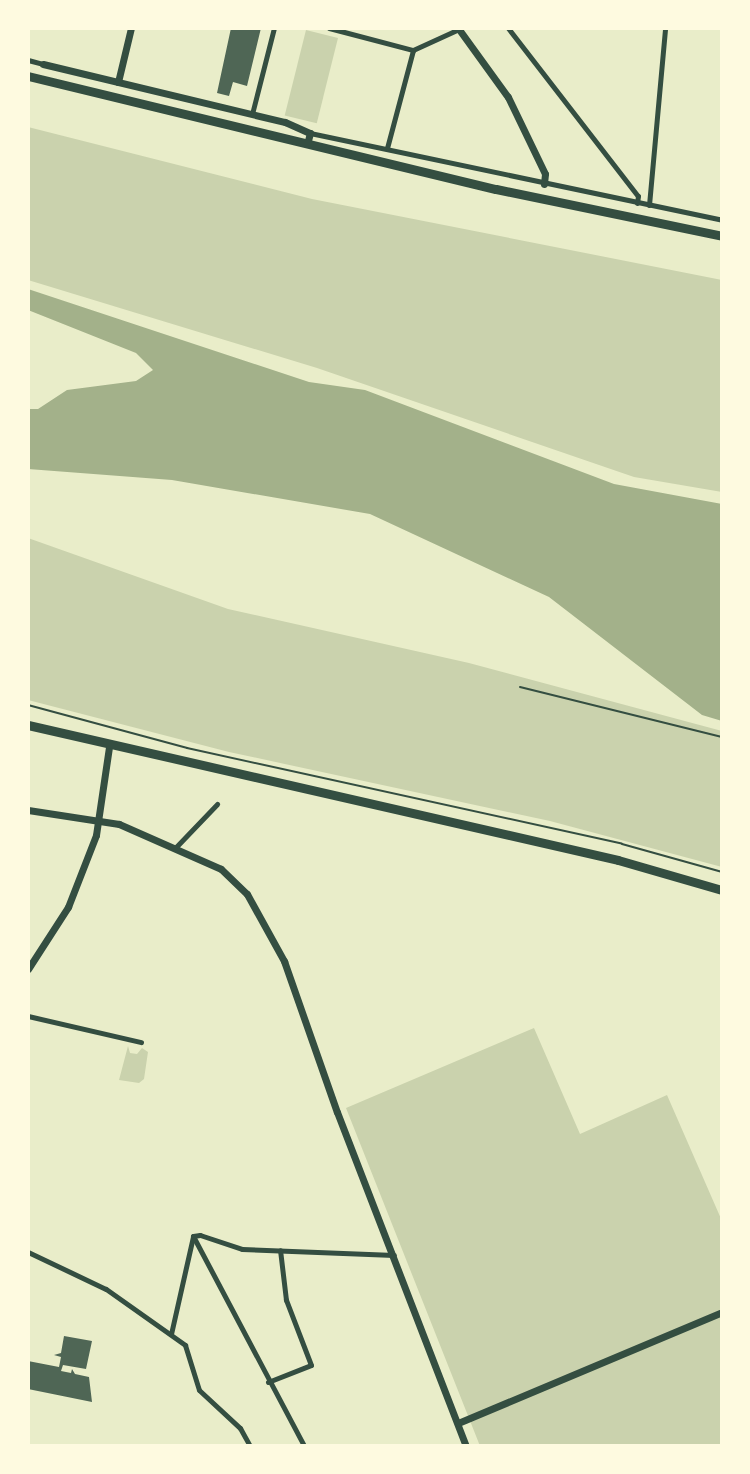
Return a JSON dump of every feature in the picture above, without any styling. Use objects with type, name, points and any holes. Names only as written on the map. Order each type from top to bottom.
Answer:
[{"type":"main road","points":[[28,76],[307,144],[722,236]]},
{"type":"main road","points":[[28,725],[109,747],[618,860],[722,890]]},
{"type":"street","points":[[118,82],[131,28]]},
{"type":"street","points":[[252,114],[274,28]]},
{"type":"street","points":[[329,28],[413,50],[459,28],[509,97],[545,174],[544,184]]},
{"type":"street","points":[[508,28],[638,196],[637,203]]},
{"type":"street","points":[[649,205],[665,28]]},
{"type":"street","points":[[387,148],[413,50]]},
{"type":"street","points":[[28,60],[252,114],[310,133],[722,220]]},
{"type":"street","points":[[307,144],[310,133]]},
{"type":"street","points":[[28,969],[68,907],[101,819],[109,747]]},
{"type":"street","points":[[175,848],[217,804]]},
{"type":"street","points":[[28,810],[101,819],[221,869],[239,883],[270,930],[466,1446]]},
{"type":"street","points":[[28,1016],[141,1042]]},
{"type":"street","points":[[192,1236],[242,1249],[394,1255]]},
{"type":"street","points":[[171,1334],[192,1236]]},
{"type":"street","points":[[192,1236],[304,1446]]},
{"type":"street","points":[[268,1382],[311,1365],[286,1300],[279,1250]]},
{"type":"street","points":[[28,1252],[106,1289],[171,1334],[192,1357],[199,1390],[240,1428],[250,1446]]},
{"type":"street","points":[[458,1423],[722,1312]]},
{"type":"path","points":[[520,687],[722,737]]},
{"type":"path","points":[[28,705],[187,748],[610,841],[722,872]]},
{"type":"shaded area","points":[[306,30],[338,38],[317,123],[285,115]]},
{"type":"shaded area","points":[[28,127],[312,199],[722,280],[722,492],[634,477],[317,368],[28,280]]},
{"type":"shaded area","points":[[28,289],[309,382],[365,390],[614,484],[722,504],[722,721],[702,715],[549,597],[370,514],[172,480],[28,469],[28,409],[38,409],[67,390],[136,381],[153,370],[136,353],[28,310]]},
{"type":"shaded area","points":[[28,538],[228,609],[469,663],[722,731],[722,867],[550,821],[229,752],[28,700]]},
{"type":"shaded area","points":[[534,1028],[580,1134],[667,1095],[722,1221],[722,1446],[480,1446],[346,1108]]},
{"type":"shaded area","points":[[128,1046],[130,1053],[137,1054],[142,1048],[148,1052],[144,1079],[139,1083],[119,1080]]},
{"type":"building","points":[[231,28],[261,28],[247,86],[233,82],[229,96],[217,93]]},
{"type":"building","points":[[64,1336],[92,1341],[86,1369],[63,1365],[61,1371],[71,1373],[72,1369],[75,1374],[89,1377],[92,1402],[28,1389],[28,1361],[59,1367],[61,1357],[54,1355],[61,1353]]}]
